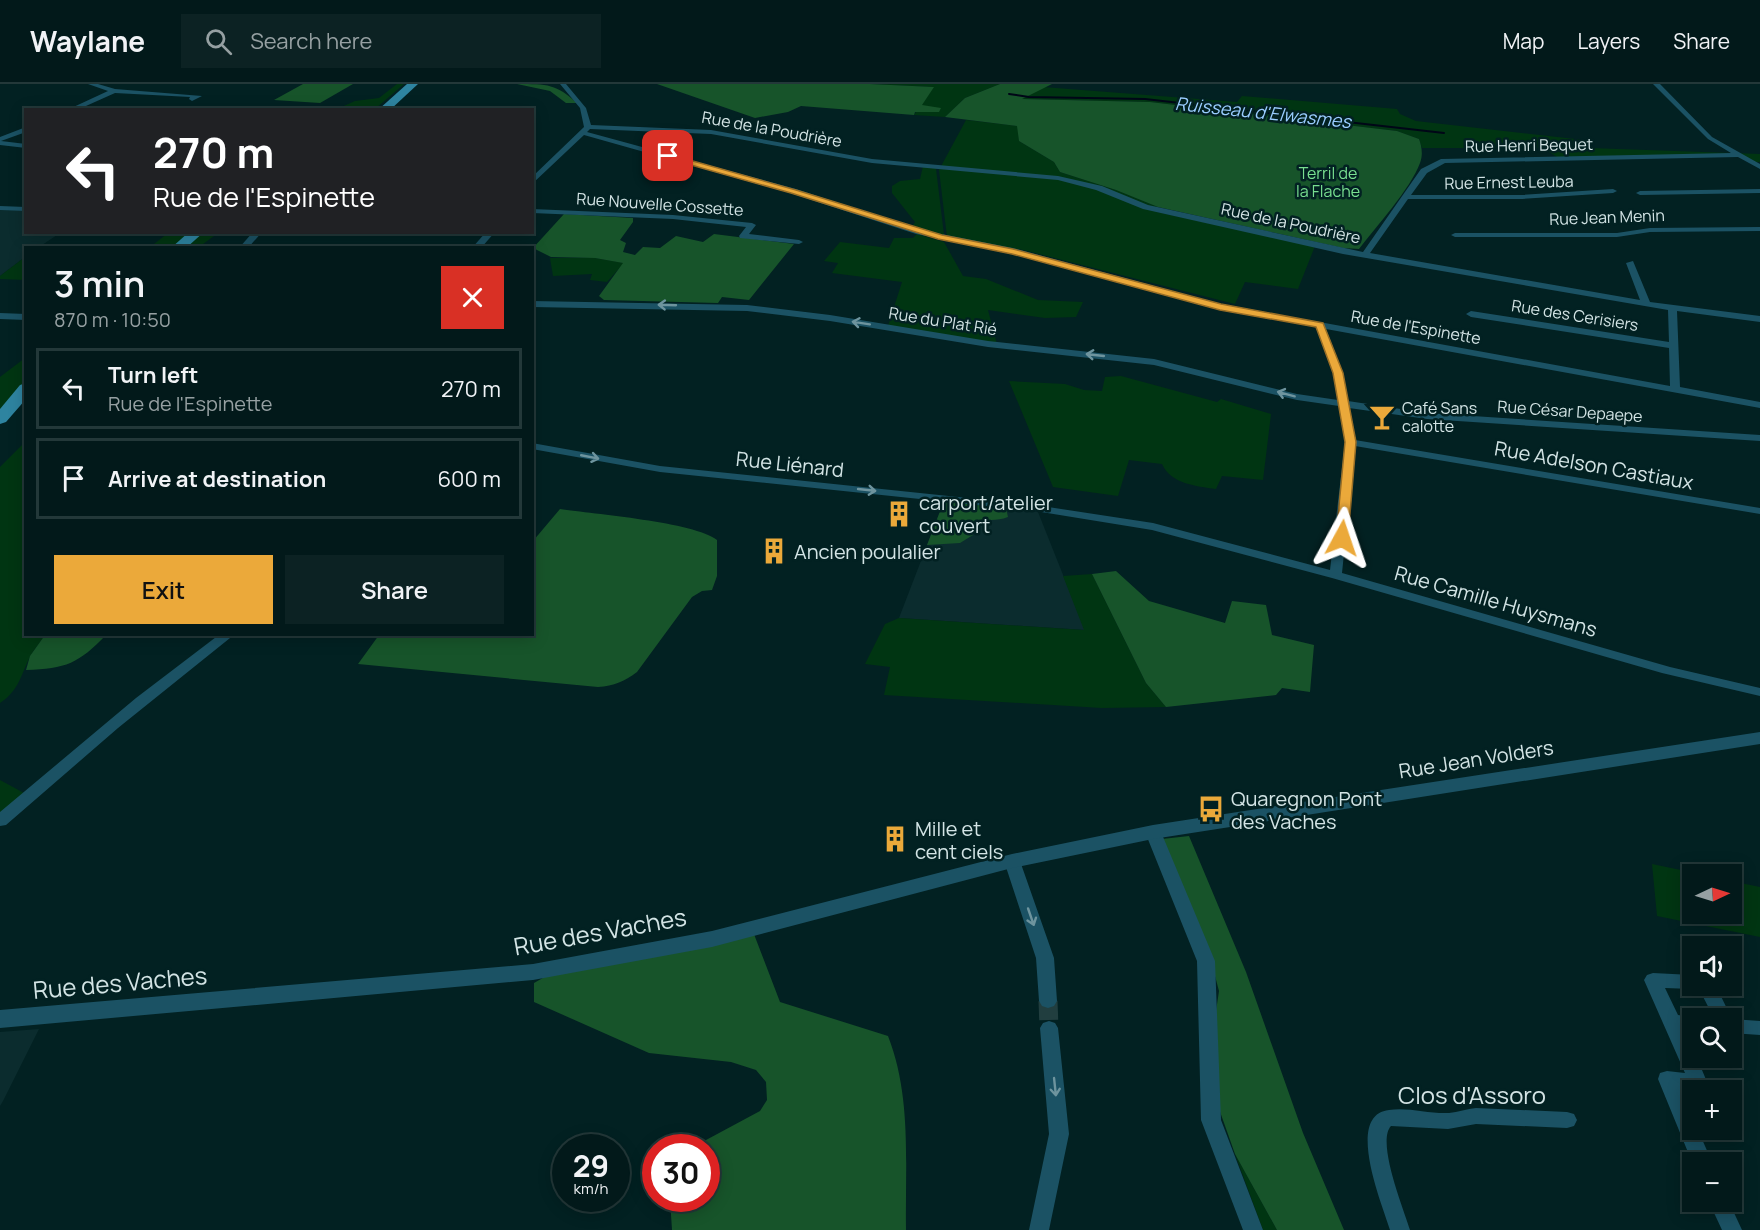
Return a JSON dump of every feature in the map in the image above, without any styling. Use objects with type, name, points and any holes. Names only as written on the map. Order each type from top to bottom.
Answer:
[{"type":"main road","points":[[385,108],[413,84]]},
{"type":"main road","points":[[180,246],[195,234]]},
{"type":"main road","points":[[0,419],[24,390]]},
{"type":"street","points":[[91,84],[111,92],[199,96],[192,99]]},
{"type":"street","points":[[534,181],[586,130],[584,108],[563,84]]},
{"type":"street","points":[[1656,84],[1705,135],[1760,167]]},
{"type":"street","points":[[75,108],[111,92]]},
{"type":"street","points":[[0,141],[24,130]]},
{"type":"street","name":"Rue de la Poudrière","points":[[586,130],[711,132],[862,160],[1058,178],[1099,188],[1146,207],[1365,255],[1646,304],[1760,319]]},
{"type":"street","name":"Rue de l'Espinette","points":[[586,130],[805,195],[919,232],[1013,251],[1220,307],[1760,405]]},
{"type":"street","points":[[0,141],[24,146]]},
{"type":"street","name":"Rue Henri Bequet","points":[[1365,255],[1428,167],[1455,160],[1739,155]]},
{"type":"street","name":"Rue Ernest Leuba","points":[[1406,197],[1522,197],[1613,191]]},
{"type":"street","points":[[1640,193],[1760,191]]},
{"type":"street","points":[[0,208],[24,209]]},
{"type":"street","name":"Rue Nouvelle Cossette","points":[[534,211],[674,217],[752,225],[743,236],[799,242]]},
{"type":"street","points":[[1613,224],[1625,233]]},
{"type":"street","name":"Rue Jean Menin","points":[[1455,235],[1760,229]]},
{"type":"street","points":[[245,246],[256,234]]},
{"type":"street","points":[[478,246],[489,234]]},
{"type":"street","points":[[1630,263],[1646,304]]},
{"type":"street","name":"Rue du Plat Rié","points":[[534,303],[747,308],[830,318],[988,344],[1172,365],[1297,397],[1344,404]]},
{"type":"street","points":[[1672,308],[1675,388]]},
{"type":"street","name":"Rue des Cerisiers","points":[[1471,314],[1673,346]]},
{"type":"street","points":[[0,316],[24,316]]},
{"type":"street","points":[[1320,325],[1338,373],[1350,442],[1336,575]]},
{"type":"street","name":"Rue César Depaepe","points":[[1344,404],[1437,417],[1760,438]]},
{"type":"street","name":"Rue Adelson Castiaux","points":[[1350,442],[1760,511]]},
{"type":"street","name":"Rue Liénard","points":[[534,446],[660,469],[1046,510]]},
{"type":"street","name":"Rue Camille Huysmans","points":[[1046,510],[1193,536],[1667,670],[1760,692]]},
{"type":"street","points":[[0,821],[135,705],[226,636]]},
{"type":"street","name":"Rue Jean Volders","points":[[1198,825],[1760,738]]},
{"type":"street","name":"Rue des Vaches","points":[[0,1018],[533,972],[712,939],[1012,861],[1198,825]]},
{"type":"street","points":[[1153,832],[1206,961],[1211,1120],[1253,1230]]},
{"type":"street","points":[[1012,861],[1045,958],[1048,1000]]},
{"type":"street","points":[[1682,981],[1653,980],[1698,1082],[1667,1079],[1698,1152]]},
{"type":"street","points":[[1672,1022],[1682,1022]]},
{"type":"street","points":[[1742,1027],[1760,1028]]},
{"type":"street","points":[[1040,1230],[1059,1134],[1049,1029]]},
{"type":"street","name":"Clos d'Assoro","points":[[1400,1230],[1384,1178],[1376,1136],[1379,1125],[1388,1118],[1448,1120],[1476,1116],[1567,1120]]},
{"type":"street","points":[[1724,1212],[1732,1230]]},
{"type":"shaded area","points":[[0,208],[24,209],[24,234],[58,234],[40,246],[24,246],[24,258],[0,276]]},
{"type":"shaded area","points":[[944,501],[1038,512],[1085,630],[899,618]]},
{"type":"shaded area","points":[[39,1029],[3,1101],[0,1106],[0,1032]]},
{"type":"green space","points":[[303,84],[353,84],[320,103],[274,100]]},
{"type":"green space","points":[[397,84],[404,84],[376,108],[339,108],[355,101],[379,98]]},
{"type":"green space","points":[[517,84],[551,86],[577,103],[566,103],[550,91]]},
{"type":"green space","points":[[657,84],[870,84],[934,87],[922,105],[941,108],[939,112],[915,112],[914,115],[801,106],[788,112],[755,118]]},
{"type":"green space","points":[[870,84],[1000,84],[965,98],[945,117],[914,115],[933,87]]},
{"type":"green space","name":"Terril de la Flache","points":[[1000,84],[1052,84],[1022,99],[1150,102],[1397,131],[1419,139],[1422,157],[1409,184],[1359,249],[1343,248],[1158,207],[1116,190],[1060,172],[1054,162],[1019,141],[1017,126],[945,117],[965,98]]},
{"type":"green space","points":[[1043,87],[1237,102],[1242,96],[1397,109],[1400,114],[1416,121],[1584,140],[1590,148],[1760,154],[1760,162],[1753,162],[1740,154],[1557,157],[1543,148],[1422,148],[1419,139],[1397,131],[1150,102],[1021,99]]},
{"type":"green space","points":[[966,120],[1018,126],[1019,141],[1054,162],[1060,172],[1116,190],[1158,207],[1157,212],[1315,246],[1298,289],[1245,282],[1235,304],[1023,250],[947,237],[939,170]]},
{"type":"green space","points":[[923,166],[939,167],[936,169],[944,235],[941,237],[912,227],[915,222],[892,193],[892,186],[900,181],[920,179]]},
{"type":"green space","points":[[564,214],[633,218],[633,222],[620,240],[626,243],[623,252],[635,255],[643,247],[660,248],[676,236],[703,242],[714,234],[794,244],[749,300],[722,297],[718,303],[604,300],[599,296],[623,263],[595,258],[551,257],[534,247]]},
{"type":"green space","points":[[167,234],[217,234],[200,246],[152,246]]},
{"type":"green space","points":[[917,234],[944,242],[963,276],[986,279],[1038,300],[1083,302],[1076,317],[1045,318],[988,310],[998,348],[887,329],[902,282],[832,273],[838,263],[824,261],[840,242],[889,248],[894,238],[913,238]]},
{"type":"green space","points":[[24,258],[24,280],[0,279],[0,276]]},
{"type":"green space","points":[[550,258],[595,258],[624,263],[607,282],[590,280],[592,274],[553,276]]},
{"type":"green space","points":[[24,359],[24,383],[0,411],[0,377]]},
{"type":"green space","points":[[1121,376],[1217,402],[1221,399],[1271,414],[1263,480],[1222,476],[1216,489],[1208,488],[1178,480],[1166,471],[1162,464],[1129,460],[1118,496],[1053,487],[1009,381],[1065,384],[1084,390],[1102,391],[1105,377]]},
{"type":"green space","points":[[24,443],[24,636],[44,636],[31,655],[16,687],[0,703],[0,467]]},
{"type":"green space","points":[[944,501],[1006,508],[1008,517],[976,523],[973,535],[960,543],[927,545]]},
{"type":"green space","points":[[560,509],[688,528],[717,540],[717,576],[712,590],[702,591],[692,597],[637,672],[609,686],[598,687],[358,664],[378,636],[534,636],[534,540]]},
{"type":"green space","points":[[1116,571],[1149,601],[1225,623],[1232,601],[1266,605],[1272,635],[1314,645],[1310,692],[1282,688],[1276,695],[1166,707],[1146,683],[1092,574]]},
{"type":"green space","points":[[1092,574],[1146,683],[1166,707],[1102,708],[884,695],[890,667],[865,664],[885,624],[899,618],[1084,630],[1063,576]]},
{"type":"green space","points":[[44,636],[105,636],[88,652],[62,666],[26,670],[30,656]]},
{"type":"green space","points":[[0,780],[24,793],[0,813]]},
{"type":"green space","points":[[1189,836],[1246,972],[1303,1133],[1344,1230],[1277,1230],[1235,1154],[1218,1106],[1216,1011],[1219,991],[1211,961],[1162,839]]},
{"type":"green space","points":[[1652,864],[1682,870],[1682,921],[1657,916]]},
{"type":"green space","points":[[1742,883],[1760,887],[1760,937],[1696,924],[1742,924]]},
{"type":"green space","points":[[752,929],[780,1002],[888,1036],[896,1059],[904,1107],[906,1230],[672,1230],[671,1212],[720,1212],[720,1134],[717,1134],[760,1111],[767,1100],[766,1082],[756,1070],[731,1062],[649,1053],[534,1002],[534,983],[562,967]]},
{"type":"green space","points":[[1235,1154],[1277,1230],[1263,1230]]},
{"type":"waterway","name":"Ruisseau d'Elwasmes","points":[[1009,94],[1029,97],[1145,99],[1444,133]]},
{"type":"tunnel","points":[[1048,1001],[1049,1028]]},
{"type":"place","name":"Café Sans calotte","points":[[1382,417]]},
{"type":"place","name":"carport/atelier couvert","points":[[899,514]]},
{"type":"place","name":"Ancien poulalier","points":[[774,551]]},
{"type":"place","name":"Quaregnon Pont des Vaches","points":[[1211,809]]},
{"type":"place","name":"Mille et cent ciels","points":[[895,839]]},
{"type":"route","points":[[668,156],[793,191],[919,232],[1013,251],[1220,307],[1320,325],[1338,373],[1350,442],[1342,538]]}]
